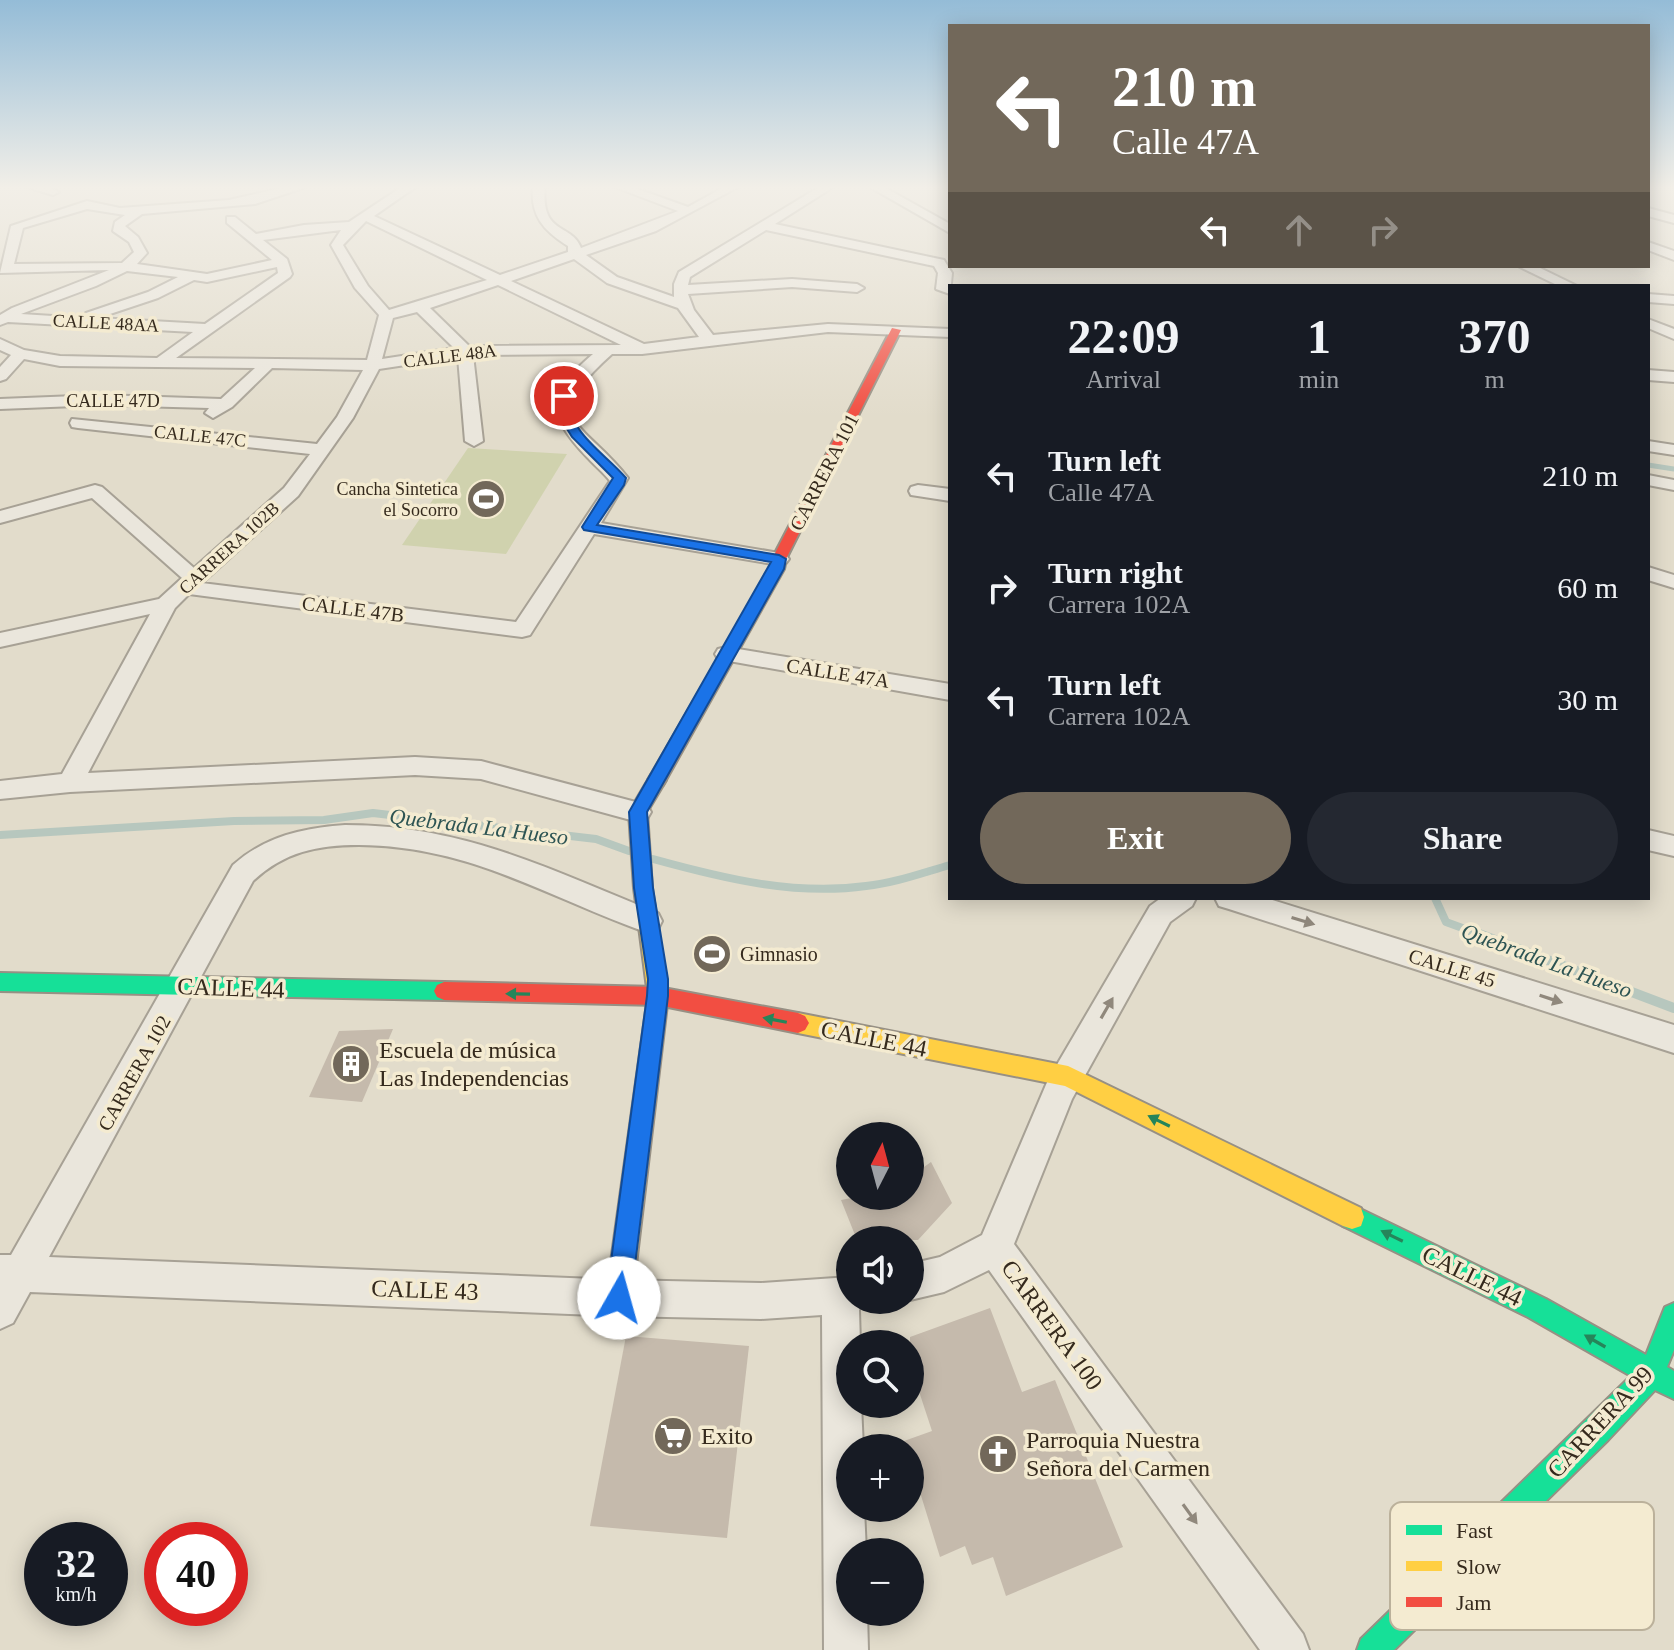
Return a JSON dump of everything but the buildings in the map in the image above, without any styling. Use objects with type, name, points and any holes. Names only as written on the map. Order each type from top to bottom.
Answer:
[{"type":"street","points":[[2,319],[43,298],[103,280],[132,263]]},
{"type":"street","points":[[3,268],[63,265],[220,277],[278,263]]},
{"type":"street","points":[[163,360],[285,274],[282,263]]},
{"type":"street","points":[[347,263],[362,288],[386,315],[420,307],[546,263]]},
{"type":"street","points":[[467,263],[496,280],[642,349]]},
{"type":"street","points":[[589,263],[612,280],[682,297],[785,281],[815,281],[857,288]]},
{"type":"street","points":[[703,263],[689,271],[681,281],[682,297],[709,340]]},
{"type":"street","points":[[939,263],[945,273],[947,289]]},
{"type":"street","points":[[1530,268],[1566,284]]},
{"type":"street","points":[[76,321],[153,295],[193,275]]},
{"type":"street","points":[[1650,298],[1674,300]]},
{"type":"street","points":[[420,307],[465,351],[474,441]]},
{"type":"street","name":"CARRERA 102B","points":[[70,783],[166,604],[291,492],[357,399],[373,365],[386,315]]},
{"type":"street","name":"CALLE 48AA","points":[[2,319],[206,328]]},
{"type":"street","points":[[1650,324],[1674,335]]},
{"type":"street","name":"CALLE 48A","points":[[0,344],[20,354],[60,361],[373,365],[465,351],[642,349],[828,328],[948,333]]},
{"type":"street","name":"CARRERA 101","points":[[638,812],[777,569],[779,559],[896,330]]},
{"type":"street","points":[[607,350],[576,379],[562,403],[565,418],[576,435],[619,478],[618,485],[589,527],[779,559]]},
{"type":"street","points":[[0,376],[20,354]]},
{"type":"street","points":[[184,434],[226,404],[269,362]]},
{"type":"street","points":[[1650,375],[1674,377]]},
{"type":"street","name":"CALLE 47D","points":[[0,404],[101,400],[226,404]]},
{"type":"street","name":"CALLE 47C","points":[[78,423],[321,450]]},
{"type":"street","points":[[1650,446],[1674,450]]},
{"type":"street","points":[[1650,480],[1674,485]]},
{"type":"street","points":[[0,517],[95,491],[189,583]]},
{"type":"street","points":[[918,491],[948,495]]},
{"type":"street","name":"CALLE 47B","points":[[189,583],[522,630],[589,527]]},
{"type":"street","points":[[1650,574],[1674,582]]},
{"type":"street","points":[[0,640],[166,604]]},
{"type":"street","name":"CALLE 47A","points":[[726,654],[948,692]]},
{"type":"street","points":[[0,790],[70,783],[415,766],[481,770],[638,812],[643,888],[658,996],[619,1298]]},
{"type":"street","name":"CARRERA 102","points":[[0,1310],[11,1274],[182,987],[243,873],[262,856],[299,840],[342,836],[408,839],[487,855],[648,921]]},
{"type":"street","points":[[1650,840],[1674,846]]},
{"type":"street","name":"CARRERA 100","points":[[1179,900],[1160,914],[1068,1076],[995,1248],[1287,1650]]},
{"type":"street","name":"CALLE 45","points":[[1235,900],[1674,1039]]},
{"type":"street","name":"CALLE 44","points":[[0,982],[658,996],[1068,1076],[1537,1308],[1674,1386]]},
{"type":"street","points":[[924,1279],[944,1274],[995,1248]]},
{"type":"street","name":"CALLE 43","points":[[11,1274],[619,1298],[761,1301],[836,1297]]},
{"type":"street","points":[[845,1314],[846,1650]]},
{"type":"street","name":"CARRERA 99","points":[[1524,1502],[1652,1373],[1674,1316]]},
{"type":"street","name":"CARRERA 99","points":[[1372,1650],[1393,1630]]},
{"type":"green space","name":"Cancha Sintetica el Socorro","points":[[468,448],[567,454],[506,554],[402,545]]},
{"type":"waterway","points":[[1650,465],[1674,469]]},
{"type":"waterway","name":"Quebrada La Hueso","points":[[0,835],[234,821],[324,820],[373,813],[596,839],[629,851]]},
{"type":"waterway","name":"Quebrada La Hueso","points":[[653,859],[732,879],[812,889],[877,885],[948,866]]},
{"type":"waterway","name":"Quebrada La Hueso","points":[[1436,900],[1446,922],[1476,933]]},
{"type":"waterway","name":"Quebrada La Hueso","points":[[1471,931],[1674,1008]]},
{"type":"traffic: fast","points":[[0,982],[444,991]]},
{"type":"traffic: fast","points":[[1352,1217],[1537,1308],[1674,1386]]},
{"type":"traffic: fast","points":[[1524,1502],[1652,1373],[1674,1316]]},
{"type":"traffic: fast","points":[[1372,1650],[1393,1630]]},
{"type":"traffic: slow","points":[[619,1298],[658,996],[643,888],[638,812],[657,780]]},
{"type":"traffic: slow","points":[[798,1023],[1068,1076],[1352,1217]]},
{"type":"traffic: jam","points":[[657,780],[777,569],[779,559],[896,330]]},
{"type":"traffic: jam","points":[[444,991],[658,996],[798,1023]]},
{"type":"place","name":"Cancha Sintetica el Socorro","points":[[486,499]]},
{"type":"place","name":"Gimnasio","points":[[712,954]]},
{"type":"place","name":"Escuela de música Las Independencias","points":[[351,1064]]},
{"type":"place","name":"Exito","points":[[673,1436]]},
{"type":"place","name":"Parroquia Nuestra Señora del Carmen","points":[[998,1454]]},
{"type":"route","points":[[564,396],[562,411],[576,435],[619,478],[618,485],[589,527],[779,559],[777,569],[638,812],[643,888],[658,996],[619,1298]]}]
